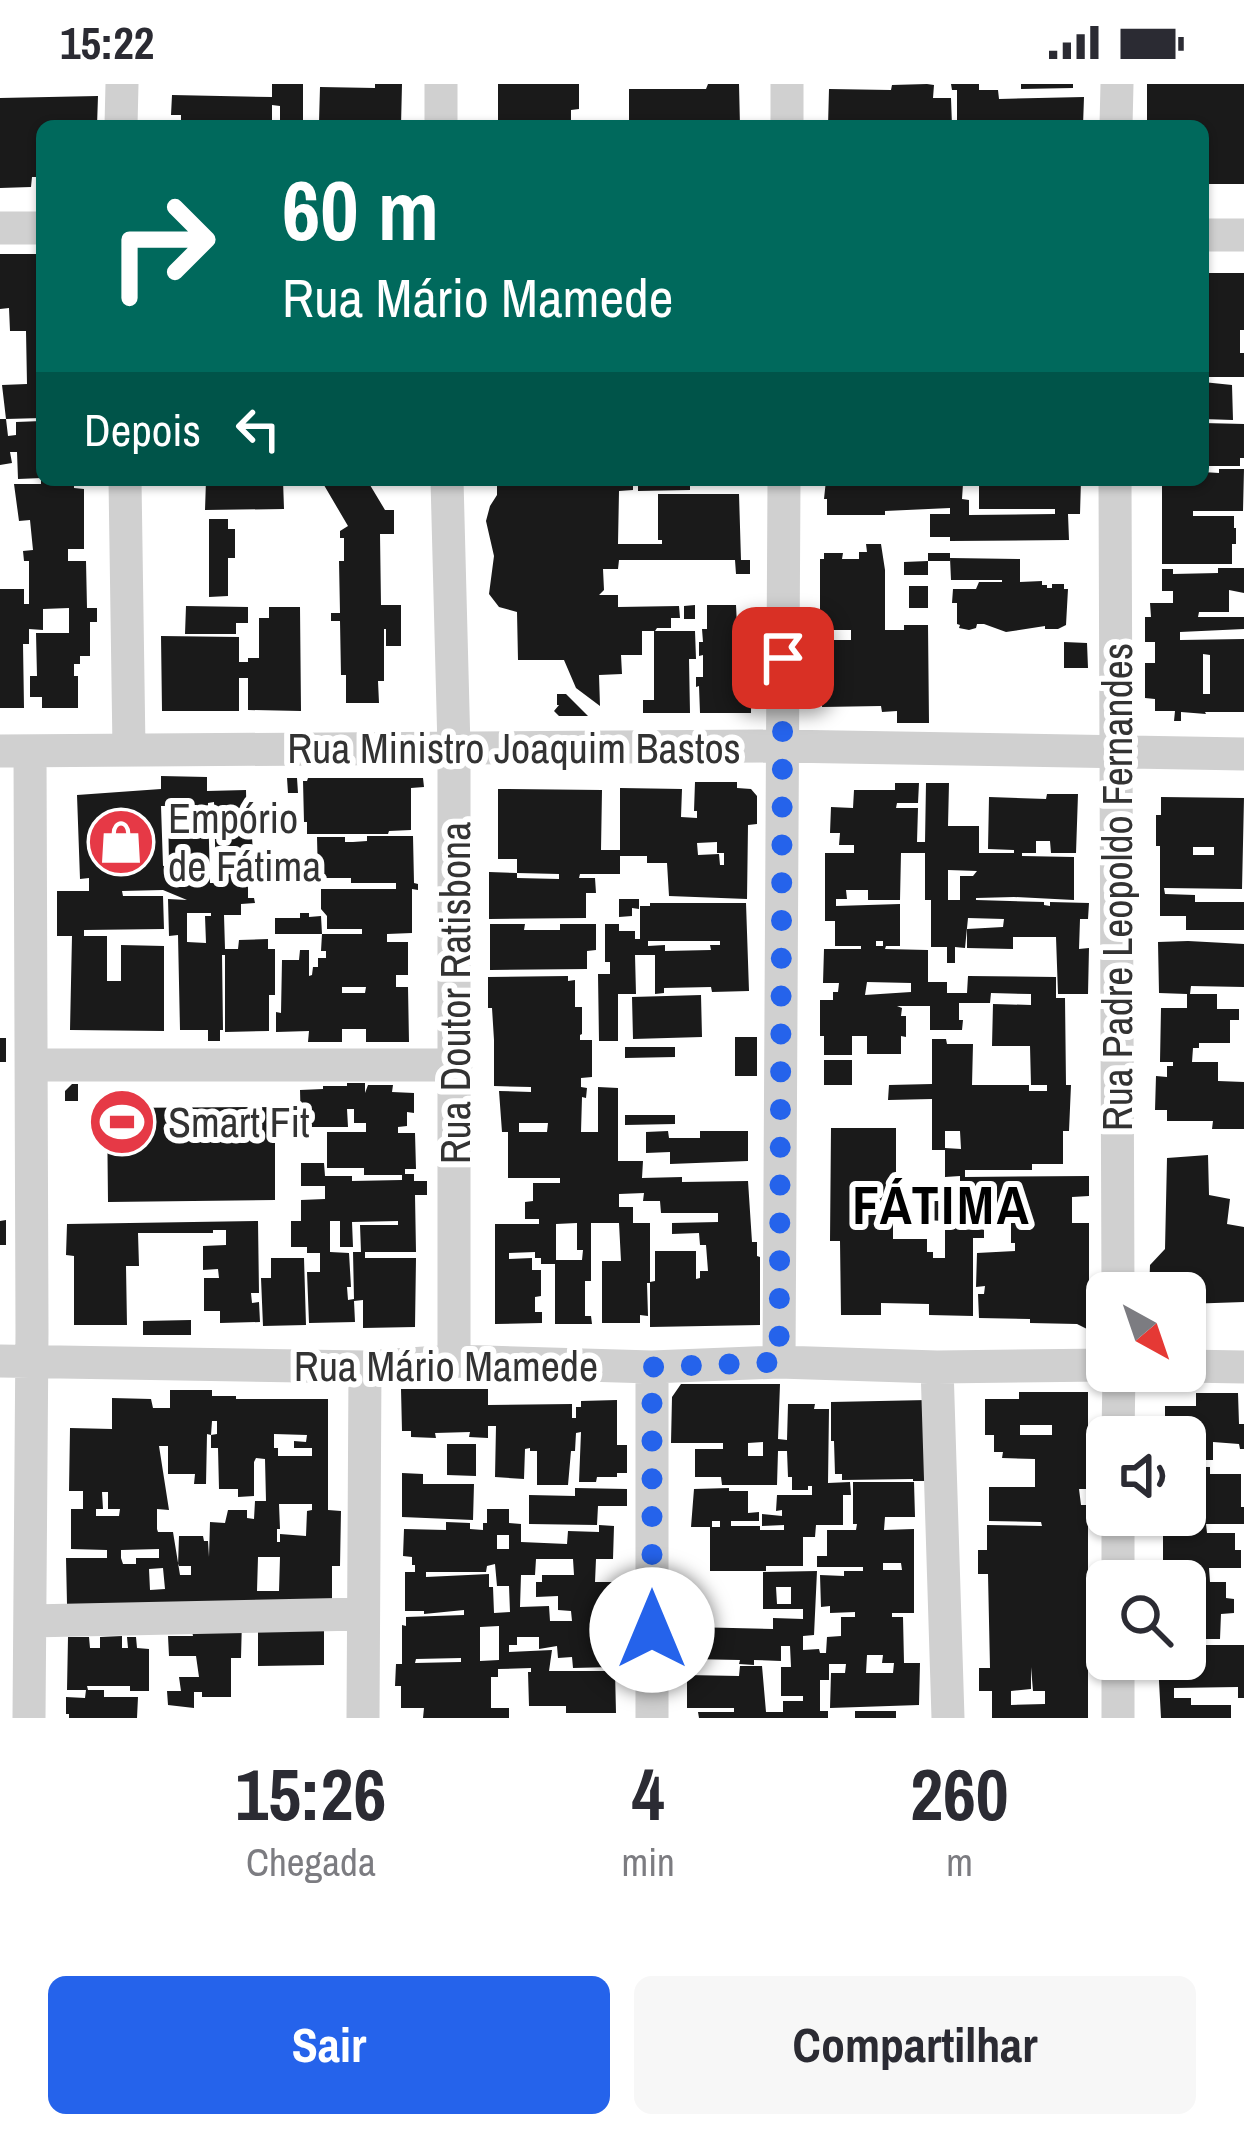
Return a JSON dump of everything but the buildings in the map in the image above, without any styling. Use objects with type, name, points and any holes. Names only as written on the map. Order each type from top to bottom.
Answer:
[{"type":"street","points":[[121,120],[122,84]]},
{"type":"street","points":[[441,84],[441,120]]},
{"type":"street","points":[[787,84],[787,120]]},
{"type":"street","points":[[1116,120],[1117,84]]},
{"type":"street","points":[[0,228],[36,228]]},
{"type":"street","points":[[1209,235],[1244,235]]},
{"type":"street","points":[[124,486],[130,749]]},
{"type":"street","name":"Rua Doutor Ratisbona","points":[[447,486],[454,748],[454,1361]]},
{"type":"street","points":[[779,1362],[784,486]]},
{"type":"street","name":"Rua Padre Leopoldo Fernandes","points":[[1115,486],[1118,1272]]},
{"type":"street","name":"Rua Ministro Joaquim Bastos","points":[[15,752],[782,746],[1244,754]]},
{"type":"street","points":[[15,752],[32,1065],[16,1361],[30,1621],[29,1718]]},
{"type":"street","points":[[32,1065],[456,1065]]},
{"type":"street","name":"Rua Mário Mamede","points":[[16,1361],[364,1367],[454,1361],[652,1367],[779,1362],[1086,1365]]},
{"type":"street","points":[[1206,1366],[1244,1366]]},
{"type":"street","points":[[363,1718],[364,1367]]},
{"type":"street","points":[[652,1367],[652,1718]]},
{"type":"street","points":[[938,1367],[948,1718]]},
{"type":"street","points":[[30,1621],[362,1614]]},
{"type":"street","points":[[1118,1680],[1118,1718]]},
{"type":"place","name":"Empório de Fátima","points":[[121,842]]},
{"type":"place","name":"Smart Fit","points":[[122,1122]]},
{"type":"district","name":"FÁTIMA","points":[[942,1205]]},
{"type":"route","points":[[652,1630],[652,1367],[779,1362],[783,658]]}]
